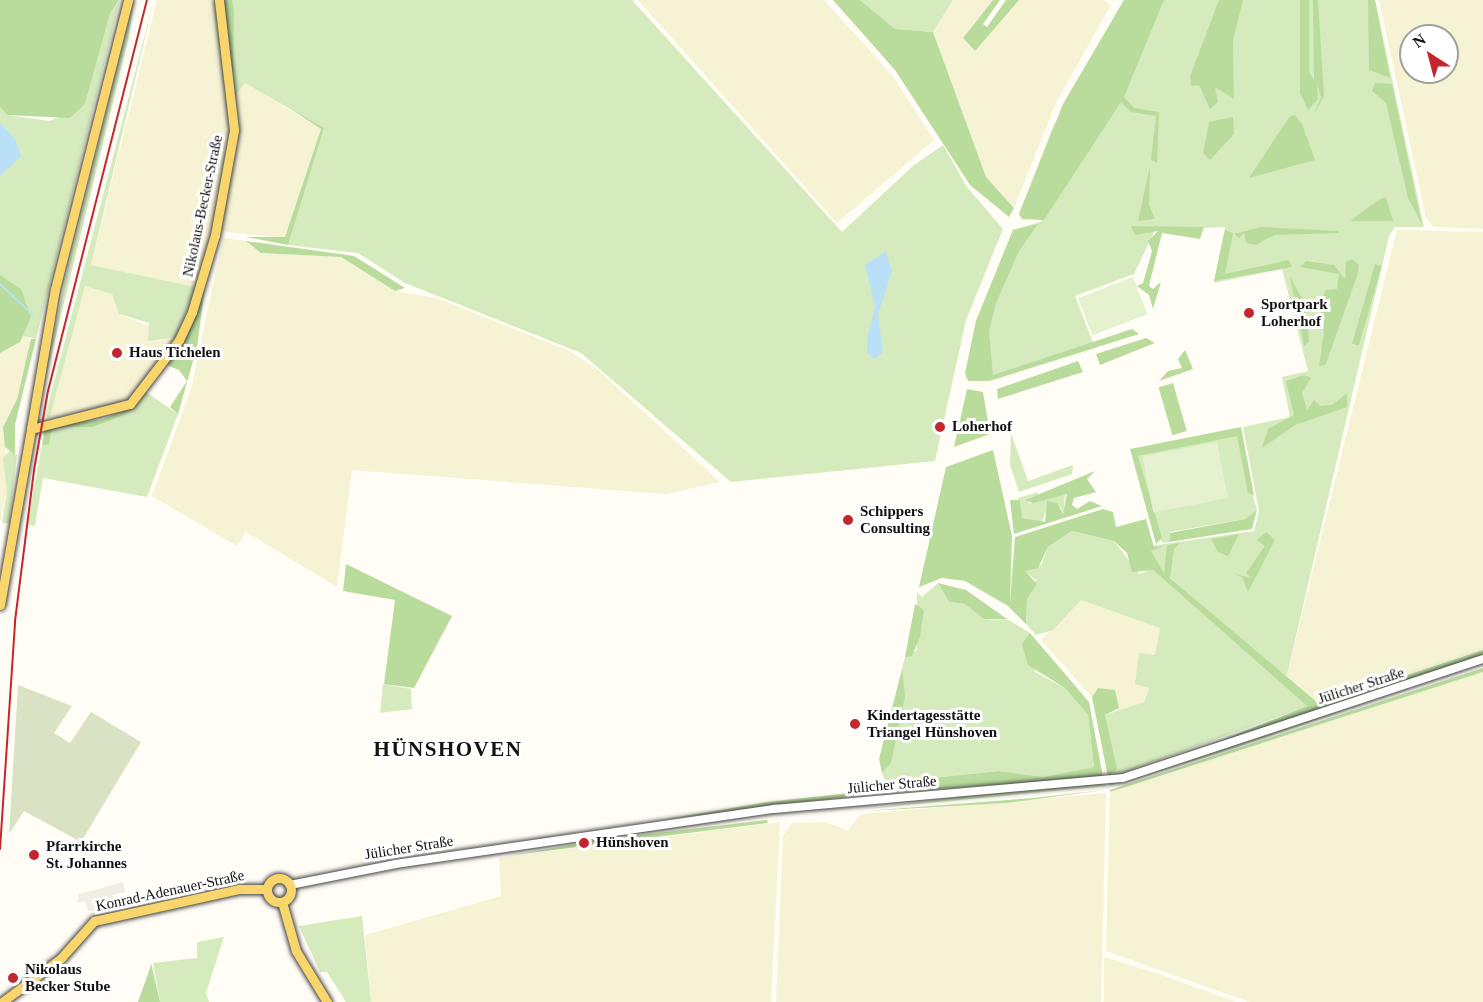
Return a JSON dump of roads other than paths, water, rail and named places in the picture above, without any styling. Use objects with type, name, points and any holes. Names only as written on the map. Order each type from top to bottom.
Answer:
[{"type":"main road","points":[[0,605],[55,289],[128,0]]},
{"type":"main road","name":"Nikolaus-Becker-Straße","points":[[31,429],[130,404],[186,326],[215,235],[234,130],[219,0]]},
{"type":"main road","points":[[276,878],[290,885],[290,896],[282,902],[271,900],[267,889],[276,878]]},
{"type":"main road","name":"Konrad-Adenauer-Straße","points":[[2,1002],[61,958],[94,921],[239,889],[267,889]]},
{"type":"main road","points":[[282,902],[296,951],[327,1002]]},
{"type":"street","name":"Jülicher Straße","points":[[290,885],[392,864],[775,809],[1123,778],[1483,659]]},
{"type":"water","points":[[0,123],[15,139],[21,156],[0,176]]},
{"type":"water","points":[[886,251],[892,271],[878,315],[883,352],[874,359],[867,352],[867,339],[875,307],[865,265]]},
{"type":"waterway","points":[[0,284],[32,314]]},
{"type":"railway","points":[[0,849],[15,621],[34,470],[48,391],[147,0]]},
{"type":"place","name":"Sportpark Loherhof","points":[[1249,313]]},
{"type":"place","name":"Haus Tichelen","points":[[117,353]]},
{"type":"place","name":"Loherhof","points":[[940,427]]},
{"type":"place","name":"Schippers Consulting","points":[[848,520]]},
{"type":"place","name":"Kindertagesstätte Triangel Hünshoven","points":[[855,724]]},
{"type":"place","name":"Hünshoven","points":[[584,843]]},
{"type":"place","name":"Pfarrkirche St. Johannes","points":[[34,855]]},
{"type":"place","name":"Nikolaus Becker Stube","points":[[13,978]]},
{"type":"district","name":"HÜNSHOVEN","points":[[448,749]]}]
